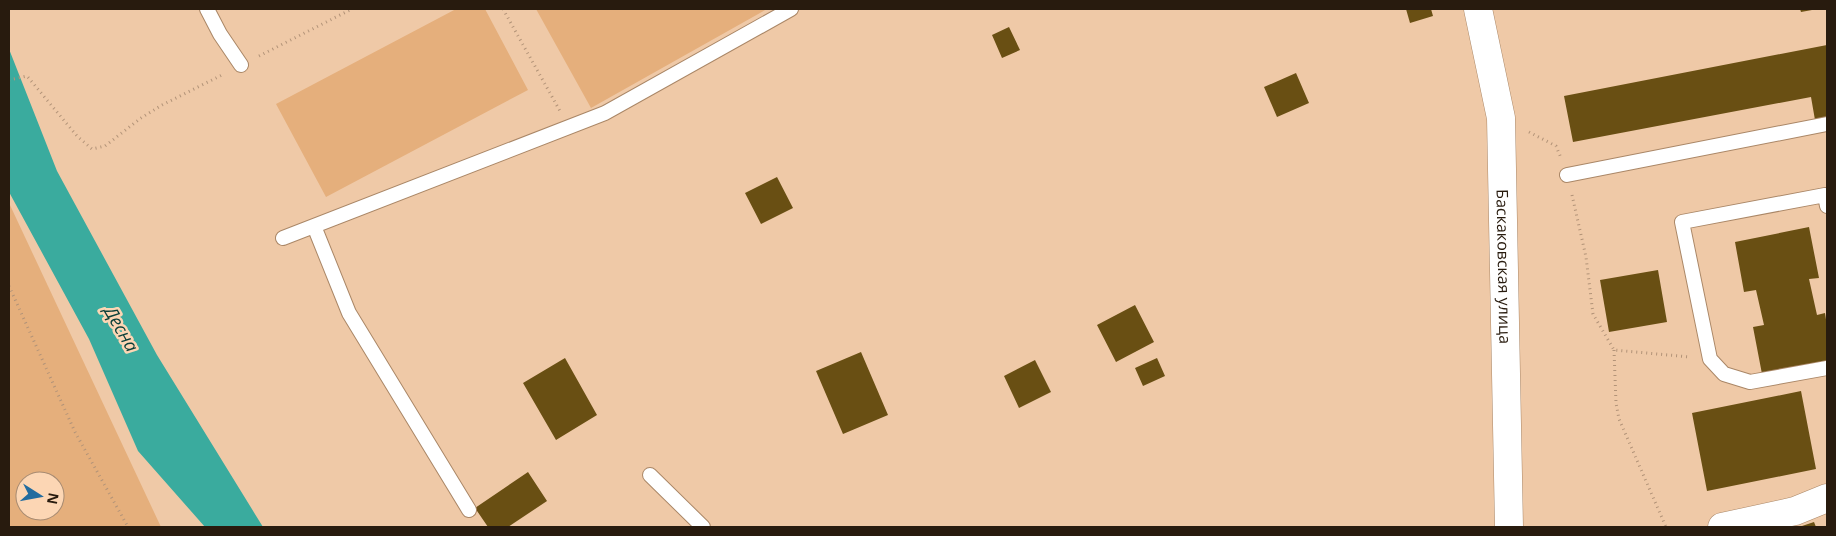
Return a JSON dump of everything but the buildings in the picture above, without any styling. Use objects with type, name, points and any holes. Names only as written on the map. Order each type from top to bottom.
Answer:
[{"type":"street","name":"Баскаковская улица","points":[[1478,9],[1501,118],[1509,527]]},
{"type":"street","points":[[1722,527],[1795,512],[1827,498]]},
{"type":"lane","points":[[207,9],[220,34],[241,65]]},
{"type":"lane","points":[[282,238],[605,113],[790,9]]},
{"type":"lane","points":[[1567,175],[1827,124]]},
{"type":"lane","points":[[1827,206],[1825,195],[1682,222],[1710,359],[1724,374],[1750,382],[1827,368]]},
{"type":"lane","points":[[314,226],[349,313],[469,510]]},
{"type":"lane","points":[[650,475],[703,527]]},
{"type":"path","points":[[9,80],[27,76],[77,136],[92,148],[105,146],[141,118],[162,105],[352,9]]},
{"type":"path","points":[[503,9],[568,127]]},
{"type":"path","points":[[1501,118],[1556,146],[1567,175],[1586,257],[1593,314],[1614,350],[1616,403],[1619,419],[1666,527]]},
{"type":"path","points":[[9,286],[75,432],[128,527]]},
{"type":"path","points":[[1614,350],[1710,359]]},
{"type":"shaded area","points":[[456,9],[485,9],[528,90],[326,197],[276,104]]},
{"type":"shaded area","points":[[536,9],[767,9],[591,108]]},
{"type":"shaded area","points":[[9,203],[161,527],[9,527]]},
{"type":"water","name":"Десна","points":[[9,49],[57,171],[157,355],[263,527],[205,527],[138,451],[89,339],[9,192]]}]
